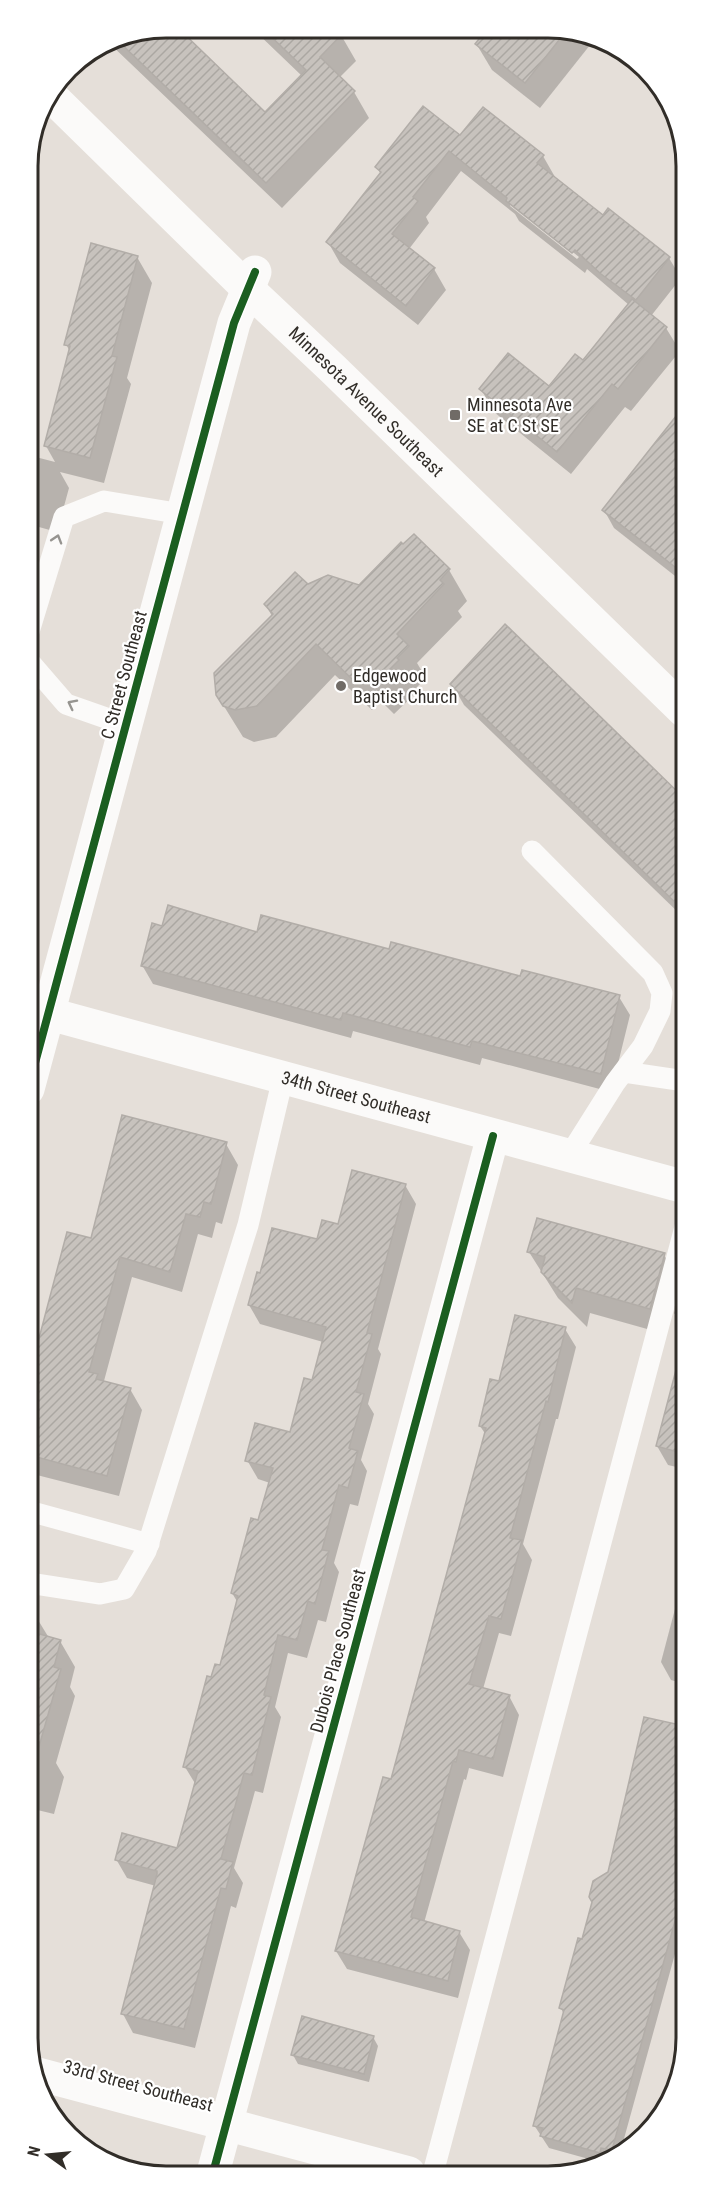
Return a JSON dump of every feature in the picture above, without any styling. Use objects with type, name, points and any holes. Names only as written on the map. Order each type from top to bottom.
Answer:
[{"type":"street","name":"Minnesota Avenue Southeast","points":[[64,88],[251,280],[333,369],[676,703]]},
{"type":"street","name":"Minnesota Avenue Southeast","points":[[56,100],[251,280],[371,381],[676,678]]},
{"type":"street","name":"C Street Southeast","points":[[39,1010],[126,725],[234,323],[251,280]]},
{"type":"street","name":"34th Street Southeast","points":[[39,1010],[675,1184]]},
{"type":"street","name":"Dubois Place Southeast","points":[[215,2166],[492,1136]]},
{"type":"street","name":"33rd Street Southeast","points":[[43,2075],[382,2166]]},
{"type":"lane","points":[[38,602],[64,517],[104,501],[182,514]]},
{"type":"lane","points":[[38,672],[66,704],[126,725]]},
{"type":"lane","points":[[532,851],[653,973],[662,993],[660,1011],[643,1046],[568,1156]]},
{"type":"lane","points":[[624,1072],[676,1080]]},
{"type":"lane","points":[[38,1584],[100,1594],[124,1590],[149,1544],[248,1225],[283,1078]]},
{"type":"lane","points":[[436,2166],[675,1263]]},
{"type":"lane","points":[[38,1514],[149,1544]]},
{"type":"building","points":[[188,38],[265,112],[306,70],[272,38],[338,38],[320,57],[355,91],[266,183],[122,45],[148,39]]},
{"type":"building","points":[[480,38],[560,39],[525,83],[475,44]]},
{"type":"building","points":[[423,106],[460,135],[483,107],[544,155],[537,163],[603,215],[608,208],[670,257],[636,300],[601,274],[575,250],[572,253],[506,201],[507,198],[449,151],[413,197],[418,201],[392,234],[435,268],[406,306],[326,242],[381,172],[375,167]]},
{"type":"building","points":[[91,243],[138,256],[112,356],[117,357],[90,458],[44,446],[70,346],[64,345]]},
{"type":"building","points":[[632,299],[667,327],[618,389],[612,384],[557,452],[479,389],[508,353],[549,386],[575,354],[583,360]]},
{"type":"building","points":[[676,416],[676,568],[602,510]]},
{"type":"building","points":[[414,534],[450,569],[440,580],[444,584],[397,634],[409,646],[397,658],[399,660],[376,683],[362,670],[353,680],[316,644],[257,706],[235,710],[223,706],[216,695],[214,673],[273,614],[264,604],[295,572],[308,584],[328,575],[359,585],[401,542],[403,544]]},
{"type":"building","points":[[505,624],[676,790],[676,903],[450,684]]},
{"type":"building","points":[[168,905],[257,932],[261,915],[389,949],[391,942],[520,976],[522,970],[620,995],[601,1074],[472,1041],[470,1047],[343,1013],[341,1020],[141,966],[152,923],[162,926]]},
{"type":"building","points":[[122,1115],[227,1142],[211,1204],[204,1202],[200,1217],[186,1214],[170,1272],[120,1257],[89,1372],[98,1374],[96,1379],[131,1388],[107,1476],[38,1457],[38,1342],[67,1232],[91,1238]]},
{"type":"building","points":[[352,1170],[406,1184],[367,1333],[372,1334],[356,1392],[364,1394],[349,1448],[358,1451],[348,1488],[339,1485],[322,1550],[329,1551],[315,1604],[308,1601],[297,1640],[278,1635],[264,1695],[271,1697],[252,1775],[244,1773],[221,1859],[233,1862],[226,1889],[221,1888],[184,2029],[121,2014],[157,1871],[115,1860],[122,1833],[177,1848],[198,1771],[183,1767],[207,1676],[211,1677],[215,1664],[220,1665],[238,1596],[231,1593],[251,1518],[258,1520],[273,1468],[245,1461],[255,1423],[290,1432],[304,1378],[312,1380],[326,1327],[248,1305],[257,1272],[260,1273],[272,1228],[317,1239],[322,1220],[338,1224]]},
{"type":"building","points":[[537,1218],[665,1253],[650,1309],[576,1288],[572,1303],[541,1272],[545,1257],[527,1252]]},
{"type":"building","points":[[515,1315],[566,1327],[548,1402],[546,1401],[510,1538],[522,1540],[501,1619],[489,1616],[469,1684],[510,1695],[493,1759],[459,1750],[456,1762],[453,1761],[411,1917],[460,1931],[448,1981],[335,1951],[383,1777],[391,1779],[486,1428],[479,1426],[490,1379],[499,1381]]},
{"type":"building","points":[[675,1372],[675,1451],[656,1446]]},
{"type":"building","points":[[38,1634],[61,1640],[54,1667],[61,1669],[38,1750]]},
{"type":"building","points":[[644,1717],[675,1724],[675,1921],[613,2148],[601,2148],[600,2153],[540,2136],[543,2128],[533,2126],[564,2010],[559,2008],[578,1938],[582,1939],[592,1902],[589,1897],[593,1881],[608,1872]]},
{"type":"building","points":[[302,2016],[374,2036],[364,2074],[291,2055]]},
{"type":"cycle path","points":[[38,1052],[234,323],[255,272]]},
{"type":"cycle path","points":[[215,2166],[493,1136]]},
{"type":"place","name":"Minnesota Ave SE at C St SE","points":[[455,415]]},
{"type":"place","name":"Edgewood Baptist Church","points":[[341,686]]}]
